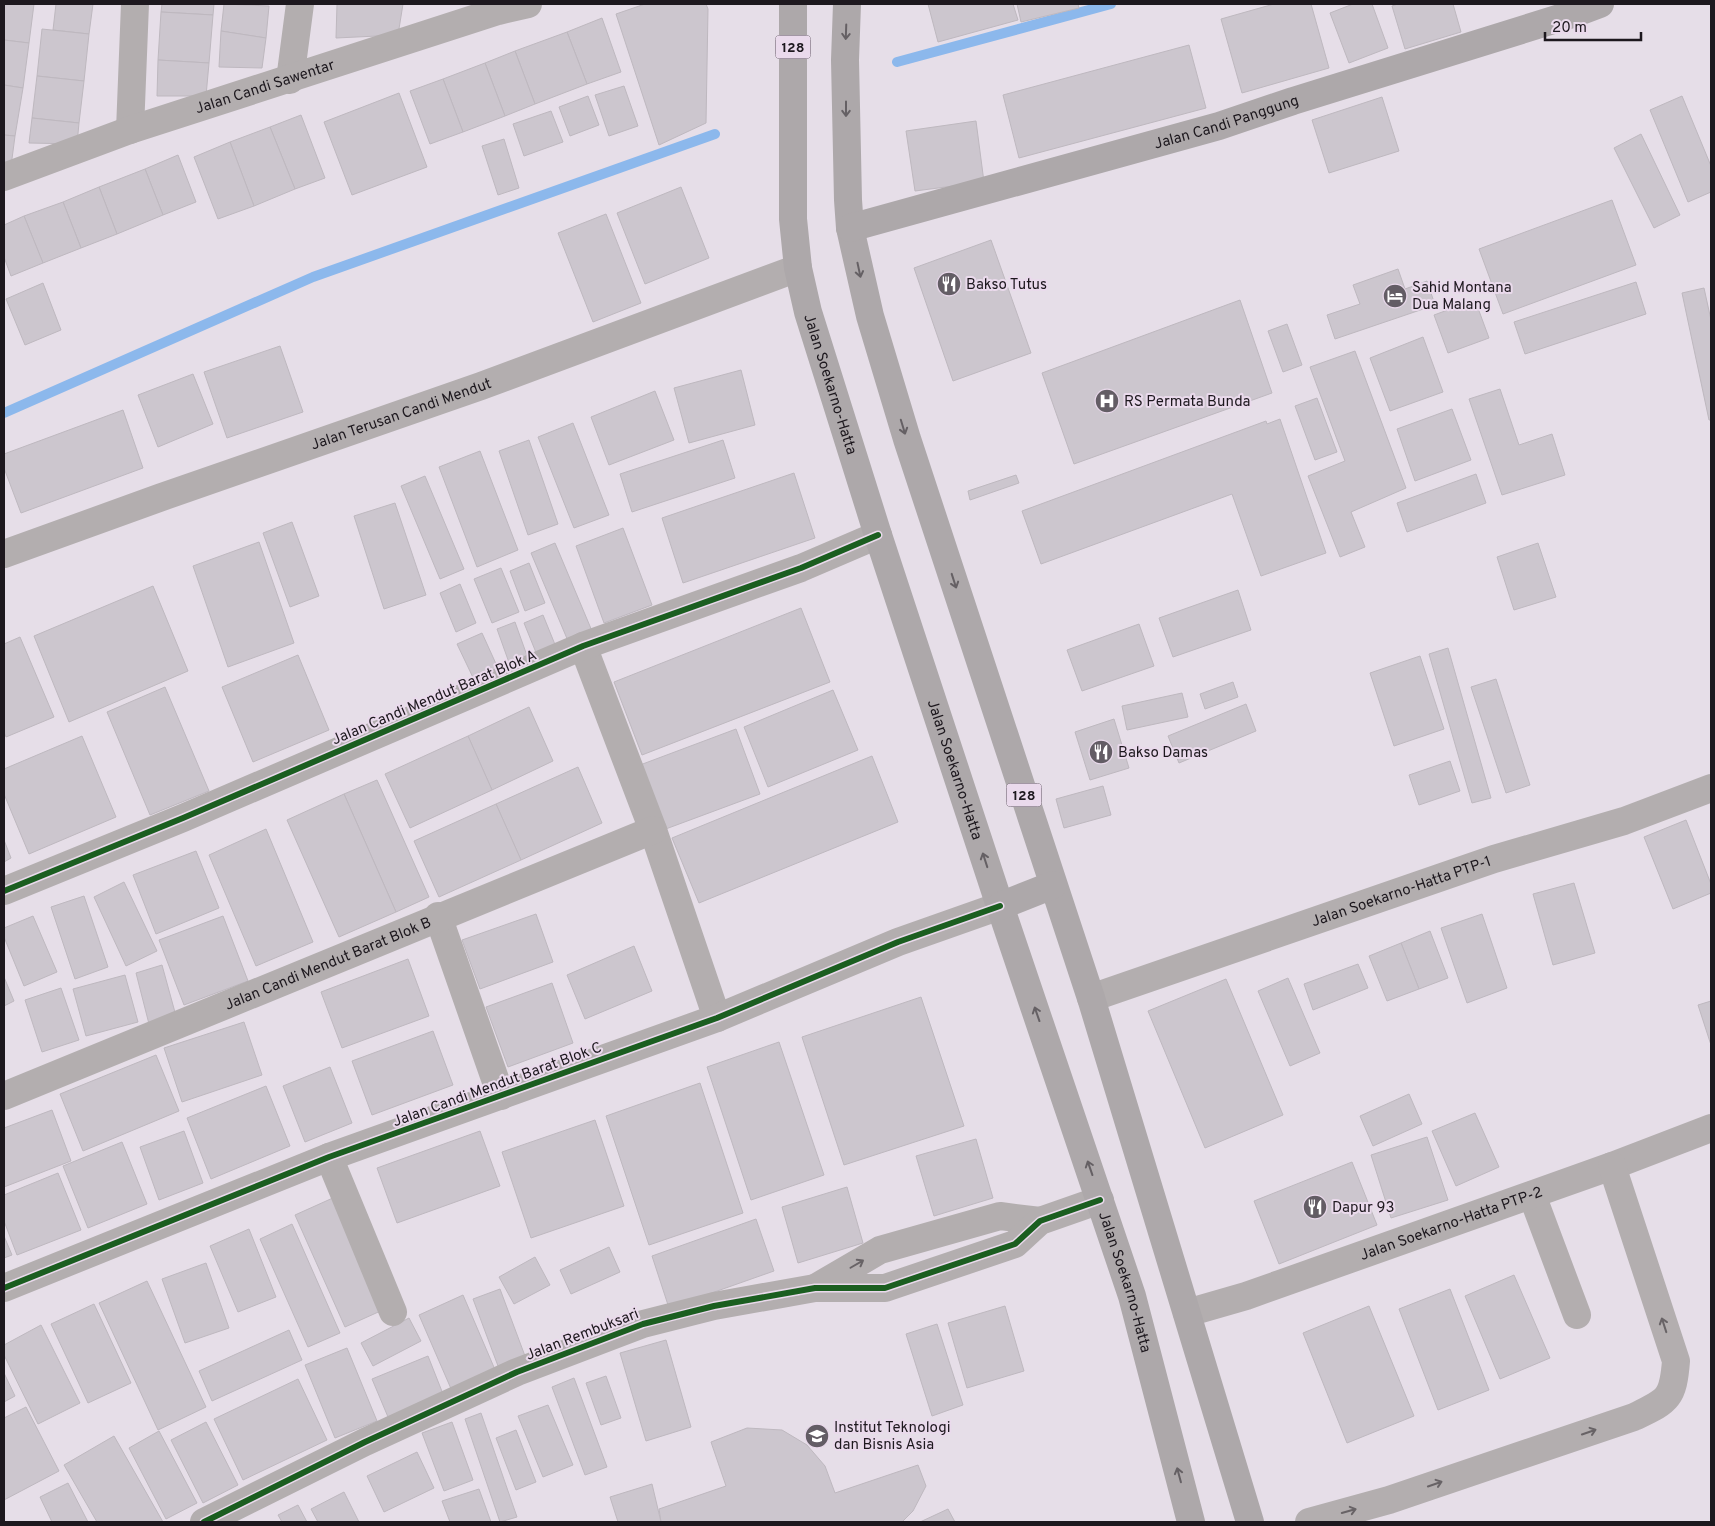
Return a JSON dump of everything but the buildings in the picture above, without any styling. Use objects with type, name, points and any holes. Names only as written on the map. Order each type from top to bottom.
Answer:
[{"type":"main road","name":"Jalan Soekarno-Hatta","points":[[793,4],[793,219],[798,268],[808,312],[878,535],[1000,906],[1132,1296],[1191,1522]]},
{"type":"main road","name":"128","points":[[847,4],[846,139],[850,228],[870,316],[907,439],[1091,998],[1250,1522]]},
{"type":"main road","name":"Jalan Candi Panggung","points":[[850,228],[1219,126],[1600,4]]},
{"type":"main road","points":[[1000,906],[1053,885]]},
{"type":"street","points":[[130,130],[135,4]]},
{"type":"street","points":[[290,80],[300,4]]},
{"type":"street","name":"Jalan Candi Sawentar","points":[[4,178],[130,130],[290,80],[498,7],[528,4]]},
{"type":"street","name":"Jalan Terusan Candi Mendut","points":[[4,554],[168,494],[481,386],[798,268]]},
{"type":"street","name":"Jalan Candi Mendut Barat Blok A","points":[[4,891],[183,818],[583,646],[801,568],[878,535]]},
{"type":"street","points":[[583,646],[653,830],[717,1018]]},
{"type":"street","name":"Jalan Soekarno-Hatta PTP-1","points":[[1091,998],[1494,859],[1624,821],[1711,788]]},
{"type":"street","name":"Jalan Candi Mendut Barat Blok B","points":[[4,1096],[438,916],[653,830]]},
{"type":"street","name":"Jalan Candi Mendut Barat Blok C","points":[[4,1288],[328,1157],[717,1018],[898,942],[1000,906]]},
{"type":"street","points":[[438,916],[501,1096]]},
{"type":"street","name":"Jalan Soekarno-Hatta PTP-2","points":[[1187,1313],[1246,1296],[1532,1195],[1711,1128]]},
{"type":"street","points":[[328,1157],[393,1312]]},
{"type":"street","points":[[1309,1522],[1389,1500],[1634,1417],[1662,1404],[1674,1386],[1676,1361],[1612,1166]]},
{"type":"street","points":[[1532,1195],[1577,1315]]},
{"type":"street","name":"Jalan Rembuksari","points":[[815,1288],[880,1250],[1000,1216],[1040,1220],[1100,1200]]},
{"type":"street","name":"Jalan Rembuksari","points":[[204,1522],[365,1442],[508,1376],[634,1327],[714,1306],[815,1288],[885,1288],[1015,1244],[1040,1220]]},
{"type":"waterway","points":[[897,62],[1111,4]]},
{"type":"waterway","points":[[4,413],[313,277],[715,134]]},
{"type":"cycle path","points":[[4,891],[183,818],[583,646],[801,568],[878,535]]},
{"type":"cycle path","points":[[4,1288],[329,1157],[717,1018],[898,942],[1000,906]]},
{"type":"cycle path","points":[[204,1522],[365,1442],[517,1372],[643,1324],[714,1306],[815,1288],[885,1288],[1015,1244],[1040,1221],[1100,1200]]},
{"type":"place","name":"Bakso Tutus","points":[[949,284]]},
{"type":"place","name":"Sahid Montana Dua Malang","points":[[1395,296]]},
{"type":"place","name":"RS Permata Bunda","points":[[1107,401]]},
{"type":"place","name":"Bakso Damas","points":[[1101,752]]},
{"type":"place","name":"Dapur 93","points":[[1315,1207]]},
{"type":"place","name":"Institut Teknologi dan Bisnis Asia","points":[[817,1436]]}]
